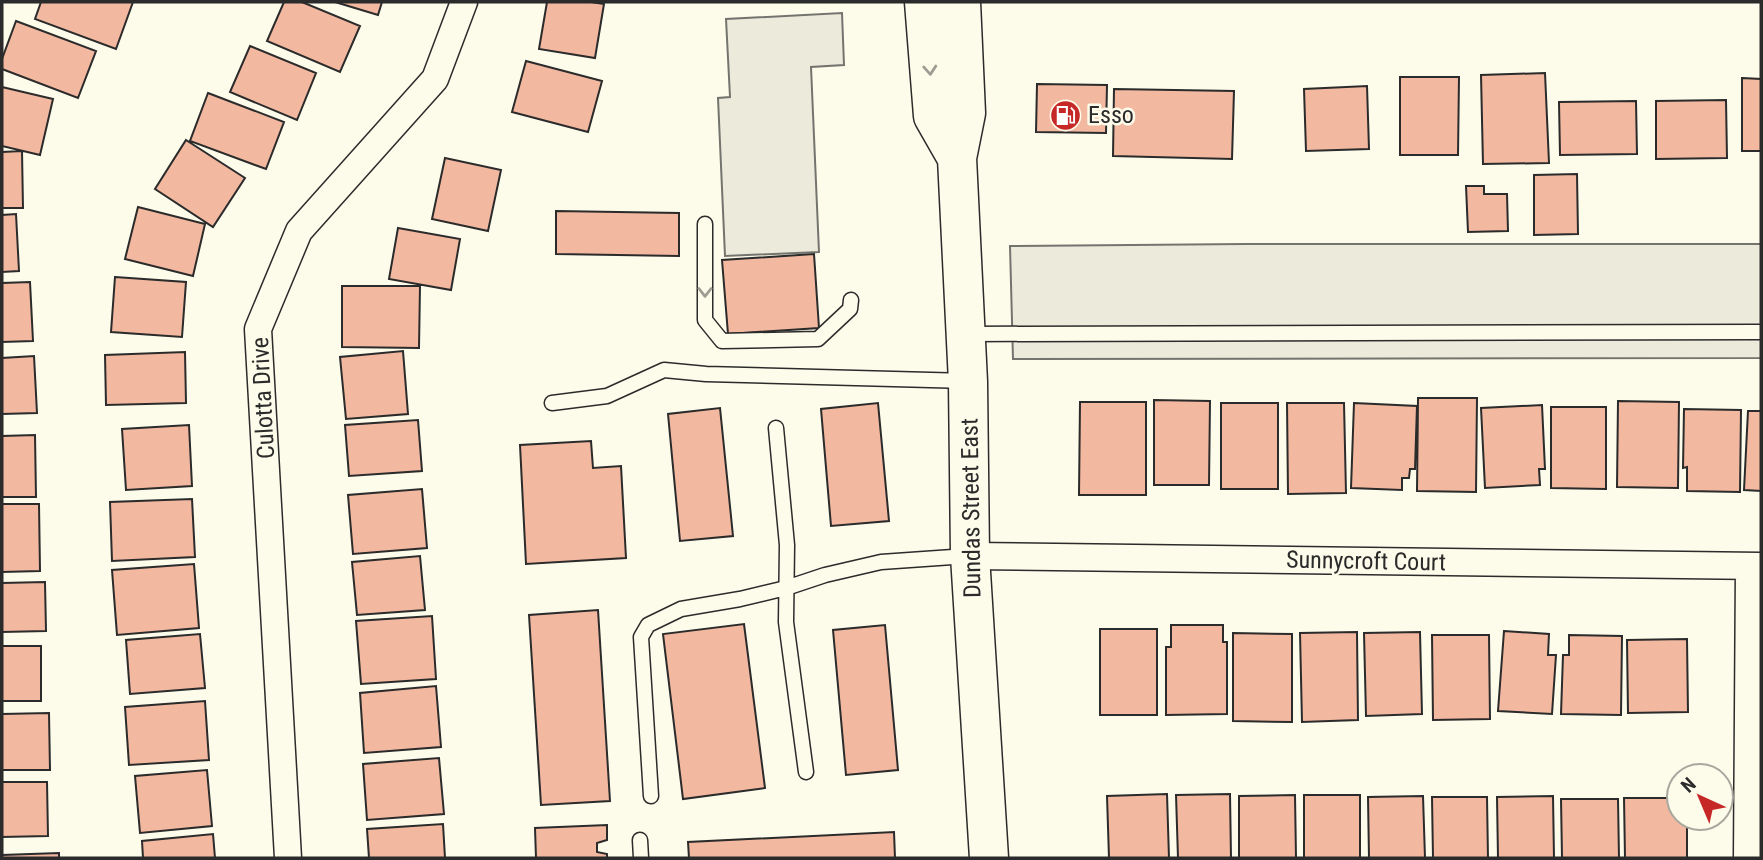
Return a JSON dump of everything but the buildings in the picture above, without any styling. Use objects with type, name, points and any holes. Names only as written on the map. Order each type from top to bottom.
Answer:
[{"type":"main road","name":"Dundas Street East","points":[[924,2],[933,116],[957,158]]},
{"type":"main road","name":"Dundas Street East","points":[[961,2],[967,113],[957,158],[968,382],[970,556],[989,858]]},
{"type":"street","name":"Culotta Drive","points":[[288,858],[258,329],[299,231],[435,79],[464,2]]},
{"type":"street","name":"Sunnycroft Court","points":[[970,556],[1755,566]]},
{"type":"street","points":[[1747,858],[1755,566]]},
{"type":"lane","points":[[705,224],[705,320],[722,341],[818,339],[850,309],[851,299]]},
{"type":"lane","points":[[966,334],[1761,332]]},
{"type":"lane","points":[[552,403],[607,396],[664,370],[706,374],[968,382]]},
{"type":"lane","points":[[776,428],[787,545],[786,622],[806,772]]},
{"type":"lane","points":[[651,796],[641,637],[648,625],[681,608],[740,599],[881,562],[970,556]]},
{"type":"lane","points":[[640,840],[641,858]]},
{"type":"shaded area","points":[[842,13],[844,65],[811,67],[819,252],[725,256],[718,98],[730,97],[726,19]]},
{"type":"shaded area","points":[[1761,244],[1761,358],[1013,359],[1010,246]]},
{"type":"place","name":"Esso","points":[[1065,115]]}]
